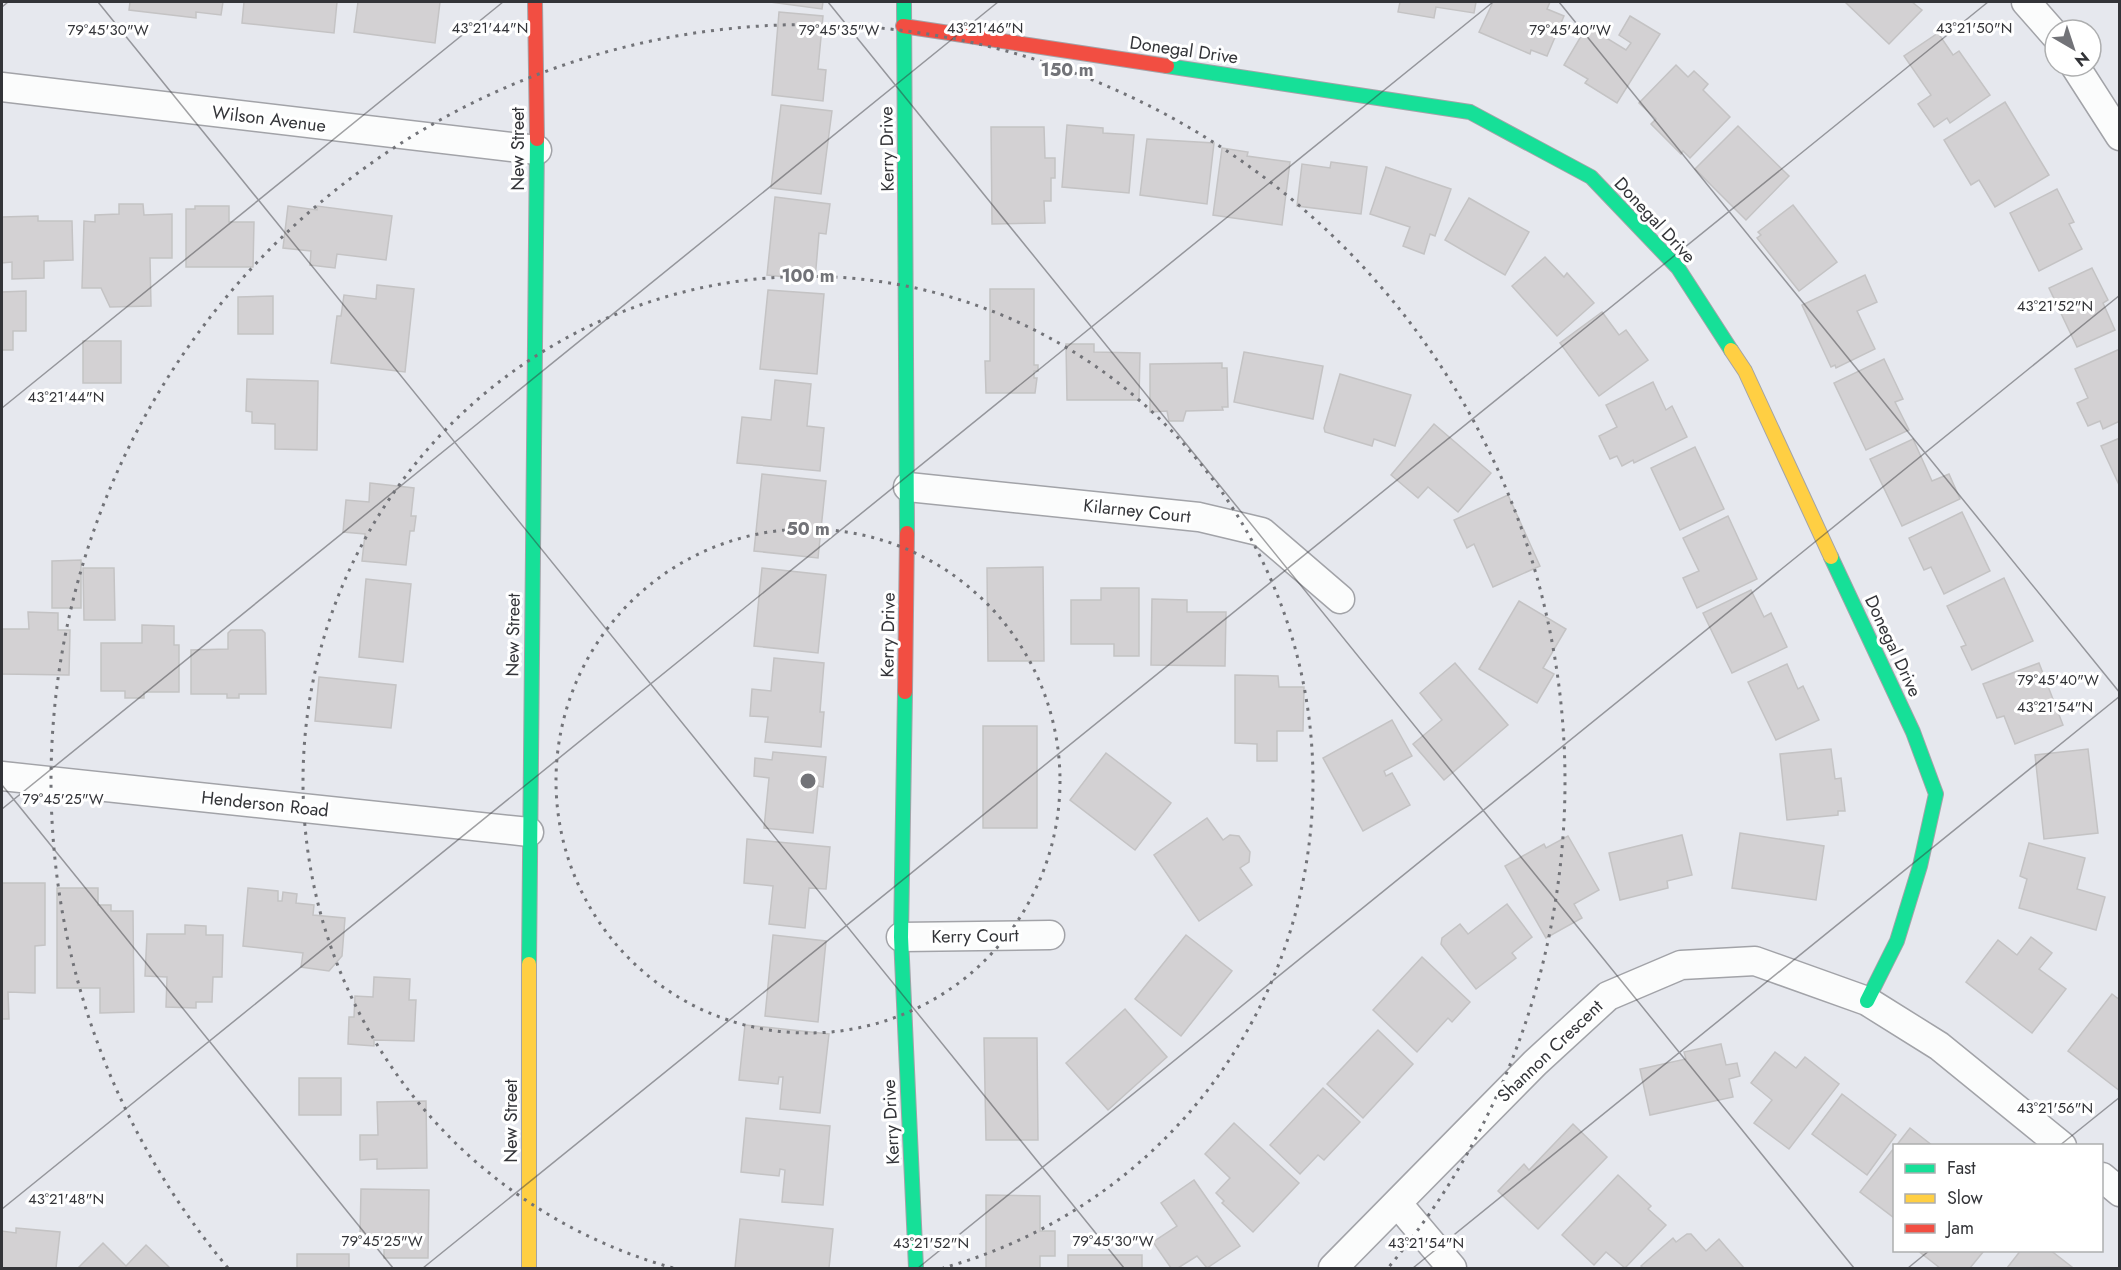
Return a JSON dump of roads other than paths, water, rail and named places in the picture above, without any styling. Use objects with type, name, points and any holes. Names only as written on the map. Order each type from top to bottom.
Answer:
[{"type":"street","name":"New Street","points":[[529,1269],[529,832],[537,150],[535,2]]},
{"type":"street","name":"Kerry Drive","points":[[904,2],[908,487],[901,937],[915,1269]]},
{"type":"street","points":[[2026,2],[2043,21]]},
{"type":"street","name":"Donegal Drive","points":[[903,27],[1470,112],[1591,177],[1678,268],[1745,371],[1913,732],[1936,794],[1920,866],[1897,941],[1867,1001]]},
{"type":"street","points":[[2083,78],[2120,136]]},
{"type":"street","name":"Wilson Avenue","points":[[2,87],[537,150]]},
{"type":"street","name":"Kilarney Court","points":[[908,487],[1199,517],[1262,532],[1340,599]]},
{"type":"street","name":"Henderson Road","points":[[2,776],[529,832]]},
{"type":"street","name":"Kerry Court","points":[[901,937],[1050,935]]},
{"type":"street","name":"Shannon Crescent","points":[[1333,1269],[1535,1063],[1608,996],[1681,965],[1755,961],[1867,1001],[1939,1046],[2060,1144]]},
{"type":"street","points":[[2103,1178],[2120,1192]]},
{"type":"street","points":[[1398,1204],[1452,1269]]}]
